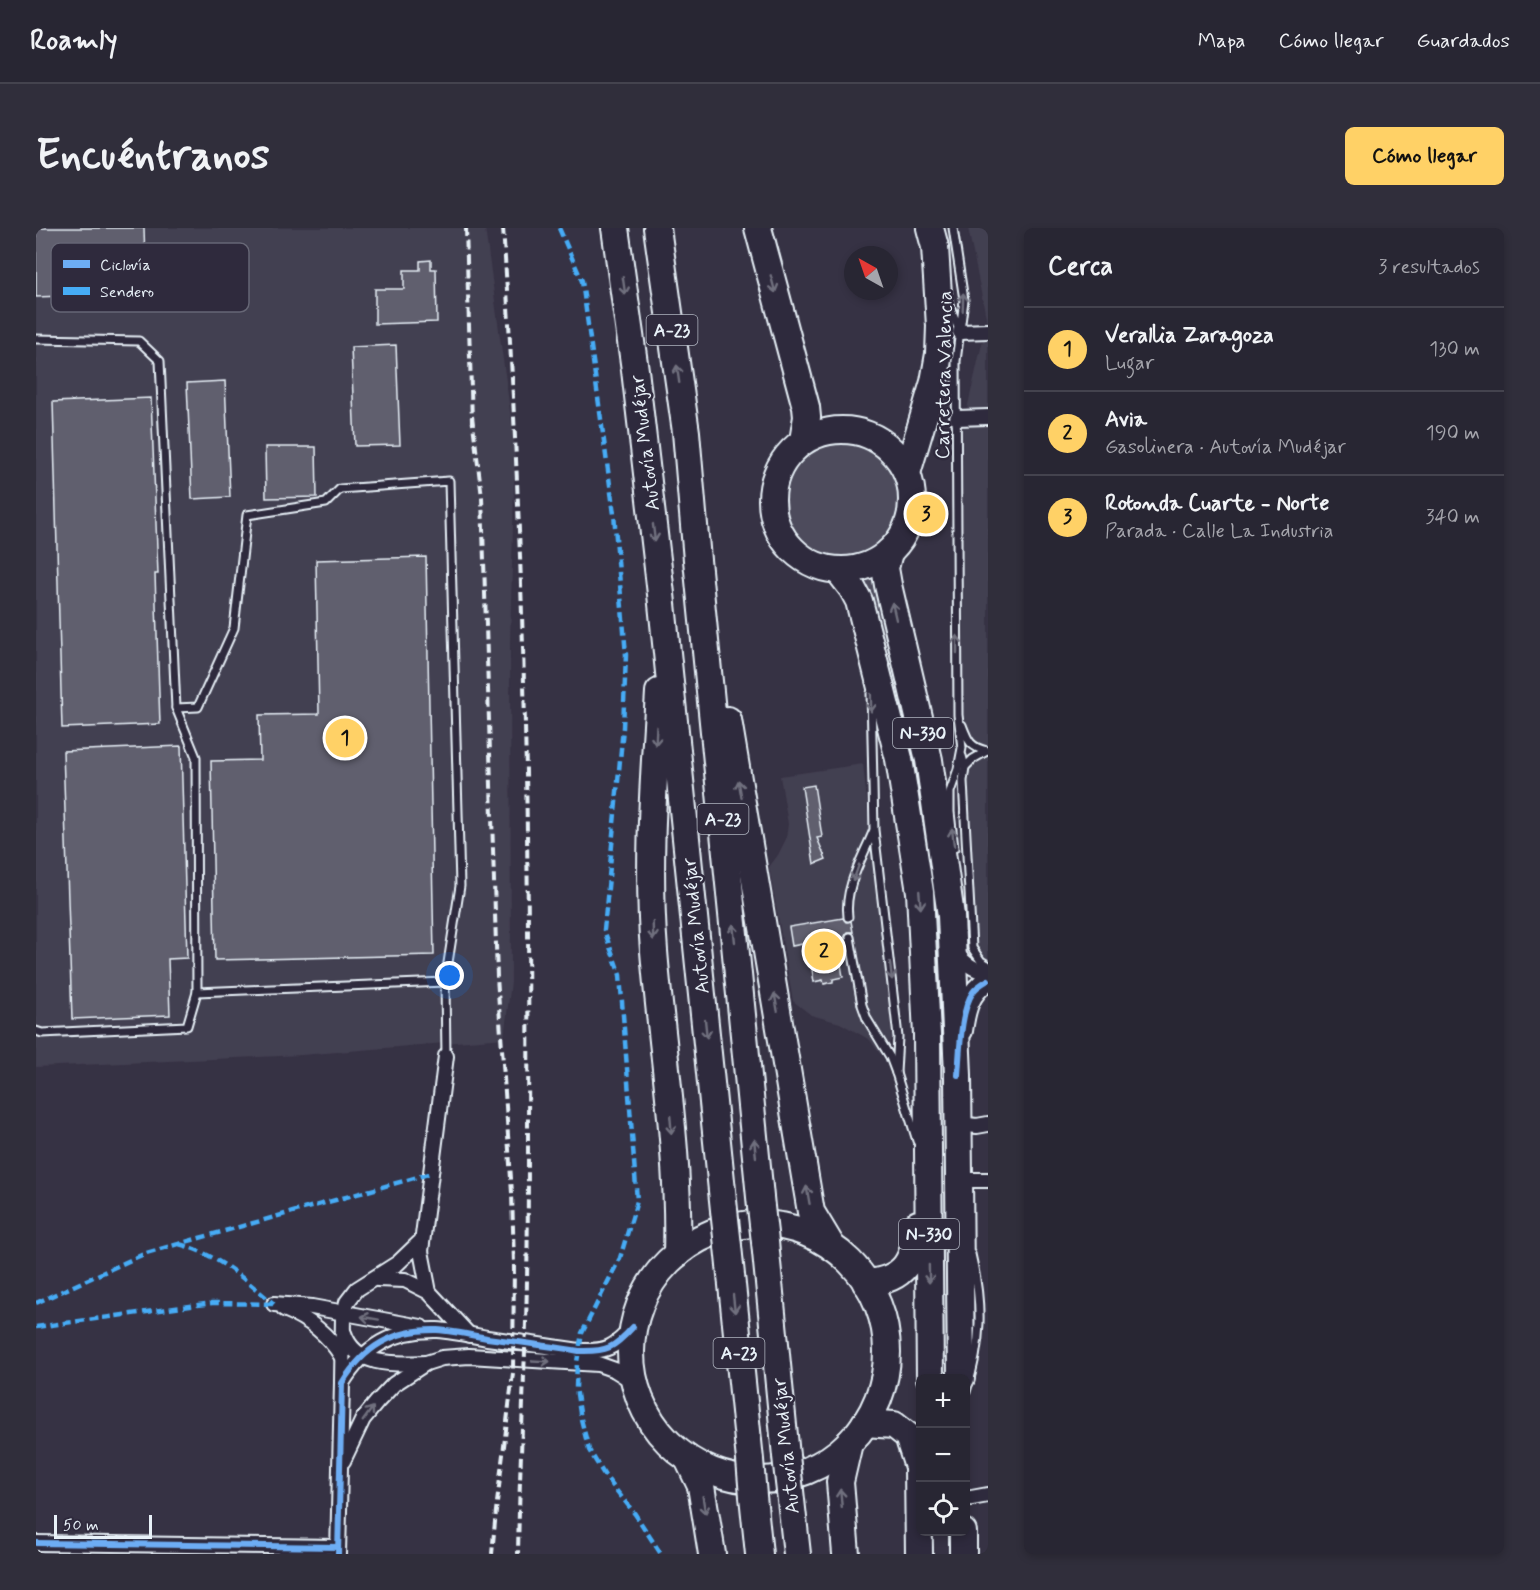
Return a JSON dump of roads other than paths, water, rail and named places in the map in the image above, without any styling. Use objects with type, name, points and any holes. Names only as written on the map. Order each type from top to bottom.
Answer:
[{"type":"highway","name":"Autovía Mudéjar","points":[[615,228],[636,370],[661,594],[759,1554]]},
{"type":"highway","name":"Autovía Mudéjar","points":[[657,228],[686,432],[796,1554]]},
{"type":"highway","points":[[758,228],[806,407],[807,417],[803,441]]},
{"type":"highway","points":[[907,473],[934,382],[939,354],[940,326],[933,238]]},
{"type":"highway","points":[[836,430],[862,433],[886,445],[898,458],[907,473],[912,498],[910,518],[902,537],[889,552],[873,563],[856,569],[838,570],[818,567],[801,558],[787,545],[777,528],[772,509],[772,490],[777,471],[788,454],[803,441],[818,434],[836,430]]},
{"type":"highway","points":[[686,432],[706,557],[714,634],[811,1212],[832,1247]]},
{"type":"highway","name":"N-330","points":[[889,552],[885,568],[929,760],[951,916],[958,1075],[961,1374]]},
{"type":"highway","name":"N-330","points":[[838,570],[859,601],[899,759],[916,858],[926,982],[930,1374]]},
{"type":"highway","points":[[661,594],[657,624],[659,676],[650,856],[654,948],[679,1209],[677,1254]]},
{"type":"highway","points":[[867,1283],[887,1280],[898,1274],[908,1264],[913,1253],[918,1221],[918,1115],[927,1090]]},
{"type":"highway","points":[[761,1224],[791,1228],[832,1247],[851,1263],[867,1283],[878,1305],[885,1329],[886,1361],[880,1394],[865,1423],[838,1453],[813,1468],[786,1478],[771,1480],[728,1477],[688,1460],[669,1444],[654,1426],[642,1405],[634,1382],[631,1364],[633,1327],[649,1287],[666,1264],[689,1245],[710,1235],[746,1225],[761,1224]]},
{"type":"highway","points":[[865,1423],[894,1425],[909,1436],[918,1467],[918,1554]]},
{"type":"highway","points":[[846,1554],[840,1482],[849,1443]]},
{"type":"highway","points":[[688,1460],[701,1486],[712,1554]]},
{"type":"highway","points":[[932,1536],[932,1554]]},
{"type":"highway","points":[[963,1536],[963,1554]]},
{"type":"street","points":[[960,332],[988,331]]},
{"type":"street","points":[[957,418],[988,417]]},
{"type":"street","points":[[952,942],[963,960],[974,969],[988,973]]},
{"type":"street","points":[[958,1075],[963,1021],[967,1007],[973,992],[988,980]]},
{"type":"street","points":[[429,1292],[421,1241],[446,1056]]},
{"type":"street","points":[[958,1124],[977,1126],[988,1124]]},
{"type":"street","points":[[959,1180],[988,1180]]},
{"type":"street","points":[[36,1543],[338,1550],[344,1313],[352,1294],[398,1263],[421,1241]]},
{"type":"street","points":[[372,1279],[405,1280],[429,1292],[469,1335]]},
{"type":"street","points":[[342,1358],[324,1333],[301,1316],[274,1304],[312,1307],[469,1335],[597,1352],[611,1347],[633,1327]]},
{"type":"street","points":[[343,1328],[349,1344],[363,1355],[384,1364],[426,1363],[454,1356],[577,1362],[608,1367],[634,1382]]},
{"type":"street","points":[[342,1383],[363,1355],[381,1342],[410,1333],[438,1330]]},
{"type":"street","points":[[340,1466],[363,1419],[377,1402],[394,1384],[426,1363]]},
{"type":"street","points":[[970,1498],[988,1495]]},
{"type":"lane","name":"Carretera Valencia","points":[[953,228],[964,300],[956,361],[958,715],[961,754],[950,792],[955,856]]},
{"type":"lane","points":[[933,238],[947,290]]},
{"type":"lane","points":[[949,301],[960,332]]},
{"type":"lane","points":[[36,339],[139,341],[160,362],[176,708],[196,758],[197,992],[187,1026],[42,1033],[36,1031]]},
{"type":"lane","points":[[176,708],[198,707],[234,628],[247,515],[326,503],[340,489],[449,482],[460,886],[445,982],[446,1056]]},
{"type":"lane","points":[[870,644],[870,678]]},
{"type":"lane","points":[[871,689],[874,830],[898,1037],[896,1073]]},
{"type":"lane","points":[[958,715],[968,741],[979,749],[987,751],[965,767]]},
{"type":"lane","points":[[961,754],[965,767],[963,781],[972,948],[981,961],[988,965]]},
{"type":"lane","points":[[848,917],[846,906],[850,889],[874,830]]},
{"type":"lane","points":[[951,916],[954,887]]},
{"type":"lane","points":[[850,937],[862,1005],[867,1019],[890,1057],[918,1143]]},
{"type":"lane","points":[[197,992],[445,982]]},
{"type":"lane","points":[[959,1224],[970,1251],[979,1288],[975,1362],[970,1379]]},
{"type":"railway","points":[[466,228],[472,422]]},
{"type":"railway","points":[[503,228],[516,451],[524,674],[528,898],[528,1248],[518,1554]]},
{"type":"railway","points":[[472,416],[482,497],[497,977],[512,1193],[514,1264],[513,1373],[492,1554]]},
{"type":"place","name":"Rotonda Cuarte - Norte","points":[[926,514]]},
{"type":"place","name":"Verallia Zaragoza","points":[[345,738]]},
{"type":"place","name":"Avia","points":[[824,951]]}]
